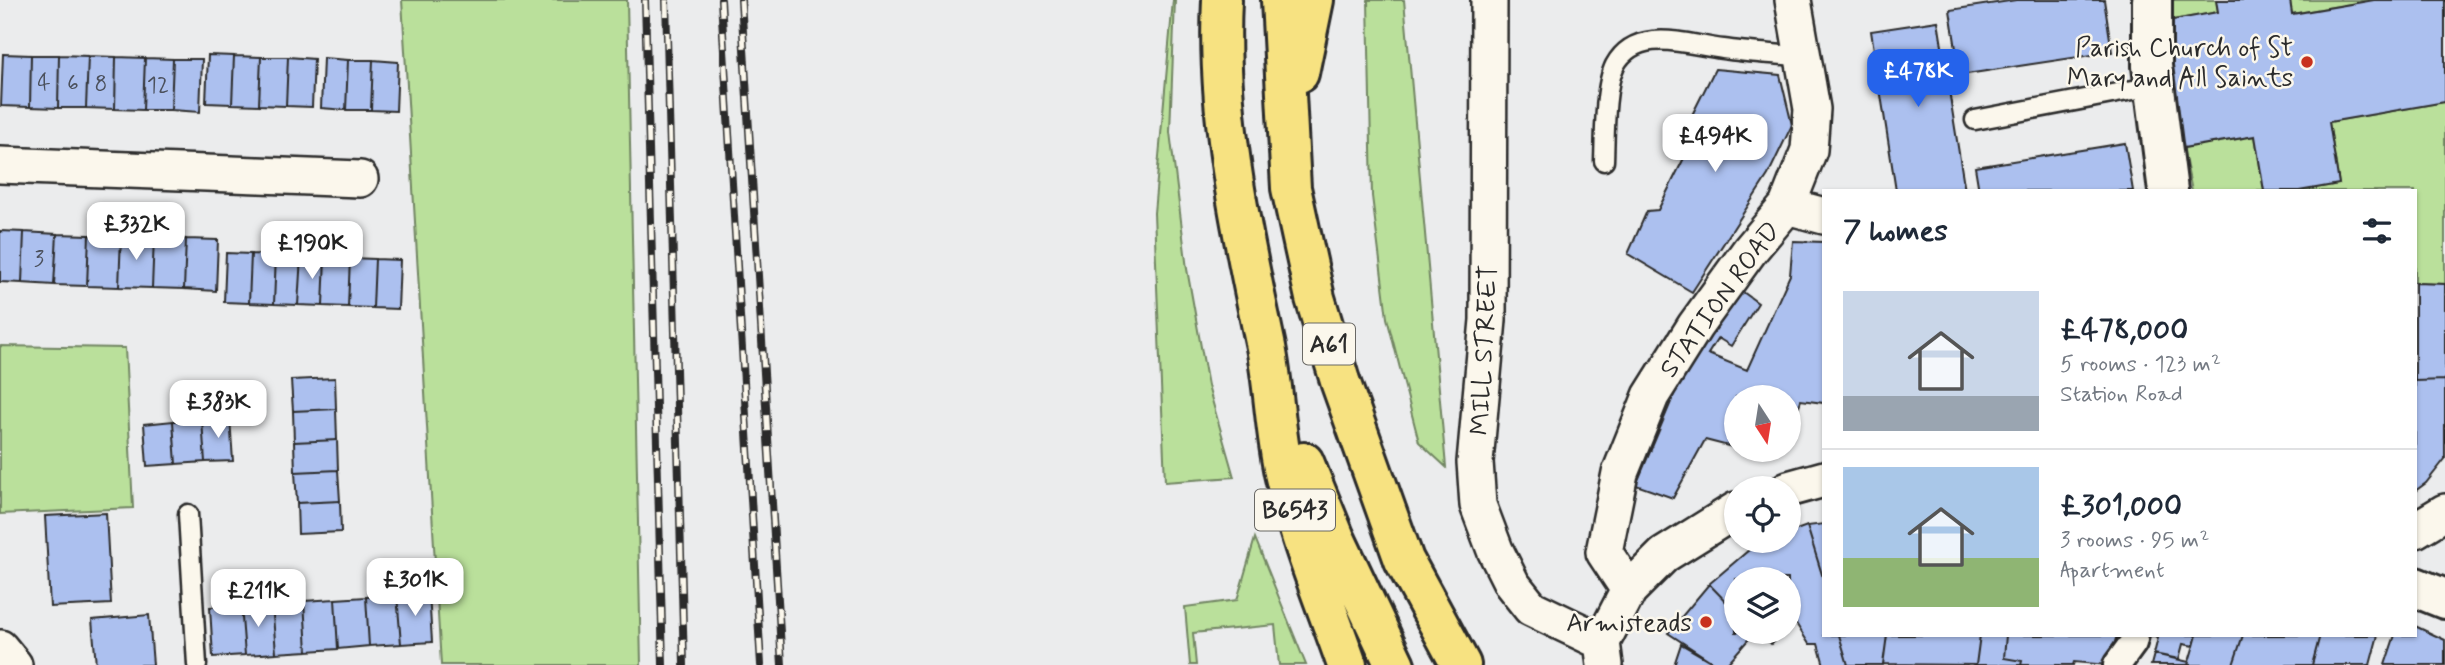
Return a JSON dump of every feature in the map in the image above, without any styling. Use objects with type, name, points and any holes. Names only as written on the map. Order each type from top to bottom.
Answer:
[{"type":"highway","name":"A61","points":[[1222,0],[1228,132],[1247,265],[1267,350],[1315,491],[1370,617],[1395,665]]},
{"type":"highway","name":"A61","points":[[1281,0],[1291,188],[1315,298],[1340,381],[1404,560],[1461,665]]},
{"type":"highway","points":[[1288,123],[1314,0]]},
{"type":"highway","name":"B6543","points":[[1267,350],[1284,474],[1347,665]]},
{"type":"main road","points":[[2152,0],[2154,86],[2168,189]]},
{"type":"main road","points":[[2417,588],[2445,598]]},
{"type":"street","name":"MILL STREET","points":[[1489,0],[1488,320],[1475,462],[1478,505],[1495,550],[1512,583],[1531,608],[1603,653]]},
{"type":"street","name":"STATION ROAD","points":[[1629,590],[1604,552],[1625,460],[1651,396],[1695,326],[1749,250],[1787,206],[1809,150],[1812,108],[1793,0]]},
{"type":"street","points":[[0,166],[360,179]]},
{"type":"street","points":[[1787,206],[1822,215]]},
{"type":"street","points":[[1801,485],[1822,480]]},
{"type":"street","points":[[2417,529],[2445,512]]},
{"type":"street","points":[[1603,653],[1629,590],[1664,555],[1724,518]]},
{"type":"street","points":[[2117,665],[2134,637]]},
{"type":"street","points":[[0,648],[14,665]]},
{"type":"lane","points":[[1604,161],[1605,116],[1615,66],[1630,46],[1663,39],[1722,49],[1804,57]]},
{"type":"lane","points":[[1975,120],[2154,86]]},
{"type":"lane","points":[[188,514],[197,665]]},
{"type":"green space","points":[[402,0],[627,0],[641,665],[441,665]]},
{"type":"green space","points":[[1173,0],[1170,132],[1187,269],[1208,386],[1234,477],[1165,482],[1154,213]]},
{"type":"green space","points":[[1368,0],[1404,0],[1446,467],[1419,442],[1387,318],[1372,196]]},
{"type":"green space","points":[[2166,0],[2216,0],[2218,12],[2162,22]]},
{"type":"green space","points":[[2290,0],[2374,0],[2292,14]]},
{"type":"green space","points":[[2445,102],[2445,284],[2417,283],[2417,189],[2310,189],[2339,184],[2329,122]]},
{"type":"green space","points":[[2255,136],[2264,189],[2192,189],[2183,148]]},
{"type":"green space","points":[[0,346],[125,348],[133,508],[0,514]]},
{"type":"green space","points":[[1255,538],[1306,665],[1279,665],[1275,625],[1193,633],[1196,665],[1190,665],[1185,607],[1237,600]]},
{"type":"building","points":[[2016,0],[2104,0],[2112,52],[1960,75],[1950,10]]},
{"type":"building","name":"Parish Church of St Mary and All Saints","points":[[2216,0],[2290,0],[2292,14],[2374,0],[2445,0],[2445,102],[2329,122],[2339,184],[2310,189],[2264,189],[2255,136],[2183,148],[2162,22],[2218,12]]},
{"type":"building","points":[[1938,21],[1965,189],[1896,189],[1871,31]]},
{"type":"building","points":[[3,54],[31,55],[30,107],[1,106]]},
{"type":"building","points":[[31,55],[59,55],[58,108],[30,107]]},
{"type":"building","points":[[59,55],[88,56],[86,108],[58,108]]},
{"type":"building","points":[[208,55],[234,56],[232,104],[206,103]]},
{"type":"building","points":[[88,56],[116,57],[115,109],[86,108]]},
{"type":"building","points":[[234,56],[261,57],[259,105],[232,104]]},
{"type":"building","points":[[116,57],[145,58],[143,110],[115,109]]},
{"type":"building","points":[[261,57],[288,57],[286,106],[259,105]]},
{"type":"building","points":[[288,57],[314,59],[312,107],[286,106]]},
{"type":"building","points":[[145,58],[173,59],[171,110],[143,110]]},
{"type":"building","points":[[323,58],[348,60],[346,110],[321,108]]},
{"type":"building","points":[[173,59],[202,59],[200,112],[171,110]]},
{"type":"building","points":[[348,60],[373,60],[371,110],[346,110]]},
{"type":"building","points":[[373,60],[398,62],[396,111],[371,110]]},
{"type":"building","points":[[1715,69],[1780,75],[1792,125],[1768,175],[1692,292],[1628,254],[1647,211],[1658,210],[1684,158],[1674,151]]},
{"type":"building","points":[[2125,143],[2133,189],[1979,189],[1975,167]]},
{"type":"building","points":[[0,231],[24,232],[22,283],[0,282]]},
{"type":"building","points":[[24,232],[57,234],[54,285],[22,283]]},
{"type":"building","points":[[57,234],[89,235],[87,286],[54,285]]},
{"type":"building","points":[[89,235],[121,236],[119,287],[87,286]]},
{"type":"building","points":[[121,236],[154,237],[152,288],[119,287]]},
{"type":"building","points":[[154,237],[186,239],[184,289],[152,288]]},
{"type":"building","points":[[186,239],[218,240],[216,291],[184,289]]},
{"type":"building","points":[[1793,241],[1822,242],[1822,403],[1801,400],[1801,385],[1724,385],[1724,445],[1705,440],[1673,498],[1636,485],[1692,352],[1736,287],[1758,303],[1731,346],[1718,338],[1708,354],[1747,370],[1790,275]]},
{"type":"building","points":[[226,253],[251,254],[249,303],[224,302]]},
{"type":"building","points":[[251,254],[276,255],[274,304],[249,303]]},
{"type":"building","points":[[276,255],[301,256],[298,305],[274,304]]},
{"type":"building","points":[[301,256],[325,257],[323,306],[298,305]]},
{"type":"building","points":[[325,257],[350,258],[348,307],[323,306]]},
{"type":"building","points":[[350,258],[375,259],[373,308],[348,307]]},
{"type":"building","points":[[375,259],[400,260],[398,309],[373,308]]},
{"type":"building","points":[[2417,283],[2445,284],[2445,380],[2417,381]]},
{"type":"building","points":[[335,378],[336,409],[293,411],[291,380]]},
{"type":"building","points":[[2445,380],[2445,459],[2426,483],[2417,490],[2417,381]]},
{"type":"building","points":[[336,409],[337,440],[294,442],[293,411]]},
{"type":"building","points":[[230,418],[233,461],[205,462],[202,420]]},
{"type":"building","points":[[202,420],[205,462],[176,464],[173,421]]},
{"type":"building","points":[[173,421],[176,464],[147,466],[144,424]]},
{"type":"building","points":[[337,440],[338,470],[295,472],[294,442]]},
{"type":"building","points":[[338,470],[340,501],[297,503],[295,472]]},
{"type":"building","points":[[340,501],[341,532],[298,534],[297,503]]},
{"type":"building","points":[[106,513],[111,604],[50,607],[45,516]]},
{"type":"building","points":[[1822,524],[1822,575],[1807,526]]},
{"type":"building","points":[[1807,526],[1822,575],[1822,637],[1840,637],[1848,665],[1824,665],[1818,644],[1809,644],[1801,631],[1801,567],[1729,567],[1745,553],[1801,553],[1801,528]]},
{"type":"building","points":[[1724,571],[1724,600],[1709,584]]},
{"type":"building","name":"Armisteads","points":[[1709,584],[1724,600],[1724,644],[1744,644],[1726,665],[1717,665],[1668,633]]},
{"type":"building","points":[[429,593],[432,642],[401,644],[397,595]]},
{"type":"building","points":[[397,595],[401,644],[369,646],[366,597]]},
{"type":"building","points":[[366,597],[369,646],[338,649],[335,599]]},
{"type":"building","points":[[335,599],[338,649],[307,651],[304,601]]},
{"type":"building","points":[[304,601],[307,651],[276,653],[272,603]]},
{"type":"building","points":[[272,603],[276,653],[245,655],[241,605]]},
{"type":"building","points":[[241,605],[245,655],[213,657],[210,607]]},
{"type":"building","points":[[149,615],[153,665],[96,665],[92,620]]},
{"type":"building","points":[[2417,627],[2445,640],[2445,665],[2385,665],[2394,637],[2417,637]]},
{"type":"building","points":[[1840,637],[1887,637],[1883,665],[1848,665]]},
{"type":"building","points":[[1887,637],[1980,637],[1976,665],[1883,664]]},
{"type":"building","points":[[1980,637],[2006,637],[2004,658],[2022,661],[2021,665],[1976,665]]},
{"type":"building","points":[[2006,637],[2116,637],[2108,665],[2074,662],[2073,665],[2021,665],[2022,661],[2004,658]]},
{"type":"building","points":[[2155,637],[2196,637],[2194,646],[2183,644],[2179,659],[2154,654],[2158,638]]},
{"type":"building","points":[[2196,637],[2242,637],[2233,665],[2188,665]]},
{"type":"building","points":[[2242,637],[2319,637],[2312,665],[2233,665]]},
{"type":"building","points":[[2319,637],[2377,637],[2370,665],[2312,665]]},
{"type":"building","points":[[1681,644],[1717,665],[1674,665]]},
{"type":"building","points":[[2154,654],[2189,662],[2188,665],[2151,665]]},
{"type":"railway","points":[[645,0],[663,665]]},
{"type":"railway","points":[[666,0],[684,665]]},
{"type":"railway","points":[[721,0],[761,665]]},
{"type":"railway","points":[[741,0],[782,665]]},
{"type":"place","name":"Parish Church of St Mary and All Saints","points":[[2307,62]]},
{"type":"place","name":"Armisteads","points":[[1706,622]]}]
